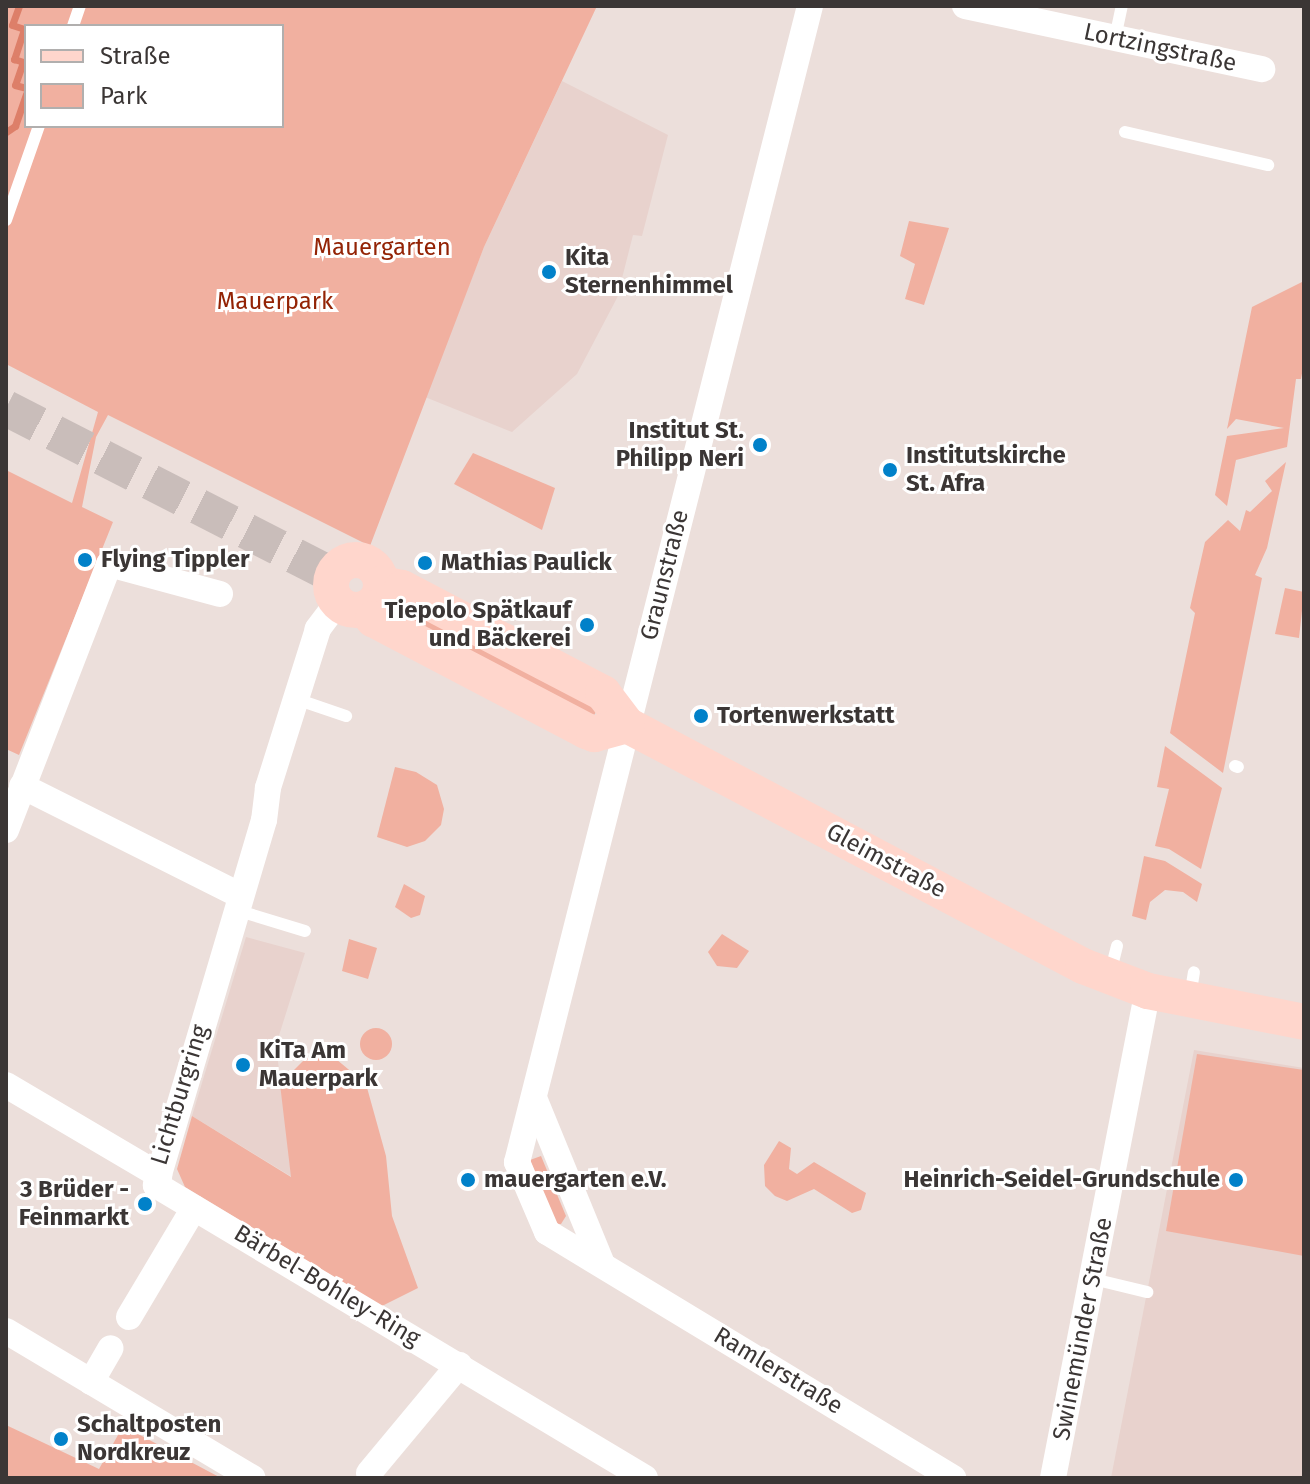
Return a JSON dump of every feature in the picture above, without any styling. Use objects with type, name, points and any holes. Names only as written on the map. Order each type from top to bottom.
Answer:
[{"type":"street","name":"Graunstraße","points":[[534,1098],[810,6]]},
{"type":"street","name":"Lortzingstraße","points":[[965,6],[1262,69]]},
{"type":"street","points":[[6,830],[109,564],[220,594]]},
{"type":"street","points":[[349,589],[373,619],[586,731],[594,734],[627,725]]},
{"type":"street","name":"Lichtburgring","points":[[6,1085],[159,1175],[318,629],[349,589]]},
{"type":"street","name":"Gleimstraße","points":[[627,725],[1113,962],[1148,991],[1192,986],[1304,1022]]},
{"type":"street","points":[[22,786],[107,829],[238,903]]},
{"type":"street","name":"Swinemünder Straße","points":[[1053,1478],[1148,991]]},
{"type":"street","points":[[534,1098],[602,1264]]},
{"type":"street","name":"Ramlerstraße","points":[[534,1098],[517,1151],[542,1225],[953,1478]]},
{"type":"street","name":"Bärbel-Bohley-Ring","points":[[159,1175],[156,1185],[645,1478]]},
{"type":"street","points":[[129,1317],[194,1208]]},
{"type":"street","points":[[6,1331],[253,1478]]},
{"type":"street","points":[[91,1382],[111,1348]]},
{"type":"street","points":[[369,1473],[459,1365]]},
{"type":"lane","points":[[1115,38],[1122,6]]},
{"type":"lane","points":[[6,220],[38,128]]},
{"type":"lane","points":[[1125,132],[1268,165]]},
{"type":"lane","points":[[296,699],[346,716]]},
{"type":"lane","points":[[238,903],[305,931]]},
{"type":"lane","points":[[1093,1279],[1147,1292]]},
{"type":"shaded area","name":"Kita Sternenhimmel","points":[[562,81],[668,135],[642,236],[633,235],[617,298],[577,374],[512,432],[425,397],[484,247]]},
{"type":"shaded area","name":"KiTa Am Mauerpark","points":[[246,937],[305,953],[276,1045],[292,1177],[192,1116]]},
{"type":"shaded area","name":"Heinrich-Seidel-Grundschule","points":[[1194,1050],[1304,1068],[1304,1478],[1111,1478]]},
{"type":"green space","name":"Mauerpark","points":[[6,6],[597,6],[484,247],[370,546],[108,415],[96,437],[82,507],[113,522],[19,755],[6,749],[6,470],[72,503],[98,412],[6,364]]},
{"type":"green space","points":[[909,221],[949,228],[924,305],[905,299],[915,264],[900,256]]},
{"type":"green space","points":[[1304,281],[1304,362],[1301,379],[1296,379],[1287,447],[1236,460],[1227,506],[1215,495],[1227,436],[1284,428],[1236,419],[1227,429],[1252,307]]},
{"type":"green space","points":[[473,453],[555,488],[542,530],[454,484]]},
{"type":"green space","points":[[1286,462],[1267,548],[1255,575],[1262,578],[1223,773],[1170,733],[1195,613],[1190,608],[1205,542],[1228,520],[1240,531],[1246,510],[1250,512],[1272,491],[1265,481]]},
{"type":"green space","points":[[1285,588],[1304,592],[1299,638],[1275,634]]},
{"type":"green space","points":[[396,601],[597,708],[595,714],[590,718],[390,610]]},
{"type":"green space","points":[[1165,746],[1222,788],[1201,869],[1169,849],[1155,846],[1169,789],[1157,787]]},
{"type":"green space","points":[[395,767],[416,772],[437,785],[444,809],[441,825],[425,841],[407,847],[377,837]]},
{"type":"green space","points":[[1144,856],[1165,861],[1202,884],[1197,902],[1183,892],[1165,890],[1150,902],[1146,920],[1132,916]]},
{"type":"green space","points":[[404,884],[425,896],[420,915],[411,918],[395,907]]},
{"type":"green space","points":[[722,934],[749,951],[737,968],[717,966],[708,952]]},
{"type":"green space","points":[[349,939],[377,948],[368,979],[342,971]]},
{"type":"green space","points":[[376,1028],[387,1033],[392,1044],[387,1055],[376,1060],[365,1055],[360,1044],[365,1033]]},
{"type":"green space","points":[[1197,1054],[1304,1070],[1304,1256],[1166,1231]]},
{"type":"green space","points":[[315,1056],[336,1059],[366,1084],[386,1156],[392,1216],[418,1288],[382,1306],[185,1187],[177,1169],[192,1116],[291,1177],[280,1084],[305,1059]]},
{"type":"green space","points":[[779,1141],[791,1148],[789,1169],[797,1174],[814,1162],[866,1193],[861,1210],[852,1213],[814,1189],[787,1201],[775,1196],[765,1186],[764,1165]]},
{"type":"green space","points":[[541,1156],[566,1216],[561,1224],[556,1224],[530,1160]]},
{"type":"green space","points":[[6,1425],[99,1469],[123,1426],[221,1478],[6,1478]]},
{"type":"waterway","points":[[19,6],[12,25],[24,29]]},
{"type":"waterway","points":[[24,29],[14,59],[23,62],[15,85],[24,87]]},
{"type":"waterway","points":[[6,132],[15,126],[24,100]]},
{"type":"tunnel","points":[[6,408],[328,573]]},
{"type":"place","name":"Kita Sternenhimmel","points":[[549,272]]},
{"type":"place","name":"Institut St. Philipp Neri","points":[[760,445]]},
{"type":"place","name":"Institutskirche St. Afra","points":[[890,470]]},
{"type":"place","name":"Flying Tippler","points":[[85,560]]},
{"type":"place","name":"Mathias Paulick","points":[[425,563]]},
{"type":"place","name":"Tiepolo Spätkauf und Bäckerei","points":[[587,625]]},
{"type":"place","name":"Tortenwerkstatt","points":[[701,716]]},
{"type":"place","name":"KiTa Am Mauerpark","points":[[243,1065]]},
{"type":"place","name":"mauergarten e.V.","points":[[468,1180]]},
{"type":"place","name":"Heinrich-Seidel-Grundschule","points":[[1236,1180]]},
{"type":"place","name":"3 Brüder - Feinmarkt","points":[[145,1204]]},
{"type":"place","name":"Schaltposten Nordkreuz","points":[[61,1439]]},
{"type":"park label","name":"Mauergarten","points":[[382,248]]}]
